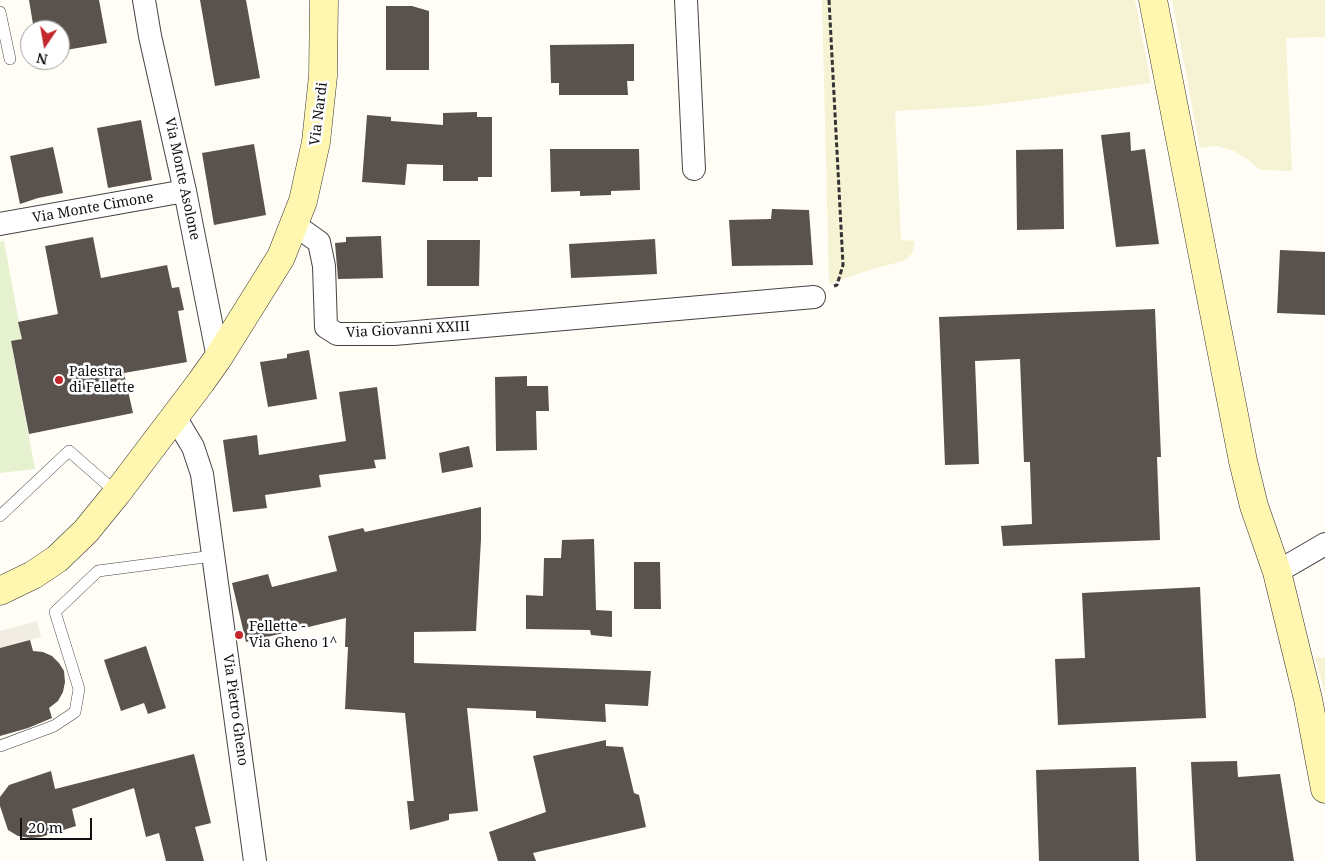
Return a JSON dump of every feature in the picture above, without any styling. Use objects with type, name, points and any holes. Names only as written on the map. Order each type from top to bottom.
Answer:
[{"type":"street","name":"Via Monte Asolone","points":[[144,0],[150,36],[185,190],[218,358]]},
{"type":"street","name":"Via Nardi","points":[[295,226],[310,172],[320,109],[323,76],[324,0]]},
{"type":"street","points":[[686,0],[694,169]]},
{"type":"street","points":[[1153,0],[1243,460],[1254,506],[1277,572],[1308,700],[1325,788]]},
{"type":"street","name":"Via Monte Cimone","points":[[0,224],[185,190]]},
{"type":"street","name":"Via Giovanni XXIII","points":[[295,226],[319,242],[324,266],[326,327],[337,334],[394,334],[814,297]]},
{"type":"street","points":[[0,591],[33,575],[57,559],[73,545],[117,493],[218,358],[281,257],[295,226]]},
{"type":"street","name":"Via Pietro Gheno","points":[[175,417],[193,447],[198,460],[255,861]]},
{"type":"street","points":[[1277,572],[1325,544]]},
{"type":"lane","points":[[0,12],[10,59]]},
{"type":"lane","points":[[0,516],[69,451],[117,493]]},
{"type":"lane","points":[[0,746],[54,726],[75,712],[79,689],[54,612],[98,571],[213,556]]},
{"type":"path","points":[[814,297],[837,285],[843,264],[829,0]]},
{"type":"shaded area","points":[[822,0],[1135,0],[1151,83],[983,106],[895,111],[901,240],[915,241],[912,254],[903,261],[829,284]]},
{"type":"shaded area","points":[[1172,0],[1325,0],[1325,37],[1286,38],[1292,171],[1260,170],[1246,158],[1232,150],[1216,146],[1200,148]]},
{"type":"shaded area","points":[[37,621],[41,637],[0,648],[0,631]]},
{"type":"shaded area","points":[[1315,657],[1325,658],[1325,694]]},
{"type":"green space","points":[[4,241],[22,339],[11,342],[35,469],[0,473],[0,242]]},
{"type":"building","points":[[29,0],[99,0],[107,43],[70,49],[70,20],[32,20]]},
{"type":"building","points":[[200,0],[246,0],[260,78],[215,86]]},
{"type":"building","points":[[386,6],[412,6],[429,11],[429,70],[386,70]]},
{"type":"building","points":[[634,44],[634,81],[627,81],[628,95],[559,95],[559,83],[551,83],[550,45]]},
{"type":"building","points":[[477,112],[477,117],[492,117],[492,177],[478,177],[478,181],[443,181],[443,165],[407,164],[405,185],[362,182],[367,115],[391,117],[391,121],[443,125],[443,113]]},
{"type":"building","points":[[141,120],[152,180],[108,188],[97,128]]},
{"type":"building","points":[[1130,132],[1131,151],[1145,149],[1159,244],[1116,247],[1101,135]]},
{"type":"building","points":[[254,144],[266,215],[214,225],[202,153]]},
{"type":"building","points":[[53,147],[63,193],[20,204],[10,156]]},
{"type":"building","points":[[550,149],[639,149],[640,190],[611,191],[611,195],[580,196],[580,191],[551,192]]},
{"type":"building","points":[[1063,149],[1064,229],[1017,230],[1016,150]]},
{"type":"building","points":[[772,209],[809,210],[813,265],[732,266],[729,220],[771,219]]},
{"type":"building","points":[[381,236],[383,278],[338,279],[335,243],[346,242],[346,237]]},
{"type":"building","points":[[93,237],[101,278],[167,265],[172,288],[179,287],[184,310],[178,311],[187,362],[124,373],[133,413],[29,434],[11,341],[22,339],[18,322],[58,314],[45,246]]},
{"type":"building","points":[[655,239],[657,274],[571,278],[569,244]]},
{"type":"building","points":[[427,240],[480,240],[479,286],[427,286]]},
{"type":"building","points":[[1280,250],[1325,252],[1325,315],[1277,313]]},
{"type":"building","points":[[1155,309],[1161,457],[1157,457],[1160,540],[1003,546],[1001,526],[1032,524],[1030,462],[1024,462],[1020,359],[975,361],[979,464],[945,465],[939,317]]},
{"type":"building","points":[[309,350],[317,399],[268,407],[260,362],[287,358],[287,354]]},
{"type":"building","points":[[527,376],[527,386],[548,386],[549,411],[536,411],[537,450],[496,451],[495,377]]},
{"type":"building","points":[[377,387],[386,459],[374,460],[376,468],[319,475],[321,487],[265,495],[267,508],[233,512],[223,440],[257,435],[259,455],[346,441],[339,392]]},
{"type":"building","points":[[469,446],[473,467],[442,473],[439,453]]},
{"type":"building","points":[[481,507],[476,631],[414,632],[414,663],[651,671],[648,706],[605,704],[606,722],[536,718],[536,711],[467,708],[478,811],[449,814],[449,820],[410,830],[407,801],[414,801],[405,713],[345,709],[348,647],[345,647],[346,618],[246,642],[232,583],[268,574],[272,587],[337,571],[328,536],[363,528],[365,532]]},
{"type":"building","points":[[594,539],[596,610],[612,611],[612,637],[591,635],[590,630],[526,629],[526,595],[543,596],[544,558],[561,558],[562,540]]},
{"type":"building","points":[[634,562],[660,562],[661,609],[634,609]]},
{"type":"building","points":[[1200,587],[1206,718],[1058,725],[1055,659],[1085,658],[1082,593]]},
{"type":"building","points":[[30,640],[33,651],[43,652],[52,656],[59,663],[64,671],[65,682],[63,692],[58,701],[49,708],[52,718],[28,728],[0,736],[0,648]]},
{"type":"building","points":[[146,646],[166,708],[148,714],[144,703],[121,711],[104,660]]},
{"type":"building","points":[[606,740],[606,746],[623,747],[634,793],[639,795],[646,827],[533,853],[536,861],[498,861],[489,832],[546,812],[533,756]]},
{"type":"building","points":[[194,754],[211,823],[195,827],[204,861],[166,861],[159,833],[146,837],[134,788],[72,809],[76,826],[41,837],[31,838],[18,836],[8,830],[0,806],[0,797],[9,785],[51,771],[55,789]]},
{"type":"building","points":[[1237,761],[1238,777],[1280,774],[1294,861],[1196,861],[1191,762]]},
{"type":"building","points":[[1136,767],[1139,861],[1039,861],[1036,770]]},
{"type":"place","name":"Palestra di Fellette","points":[[59,380]]},
{"type":"place","name":"Fellette - Via Gheno 1^","points":[[239,635]]}]
